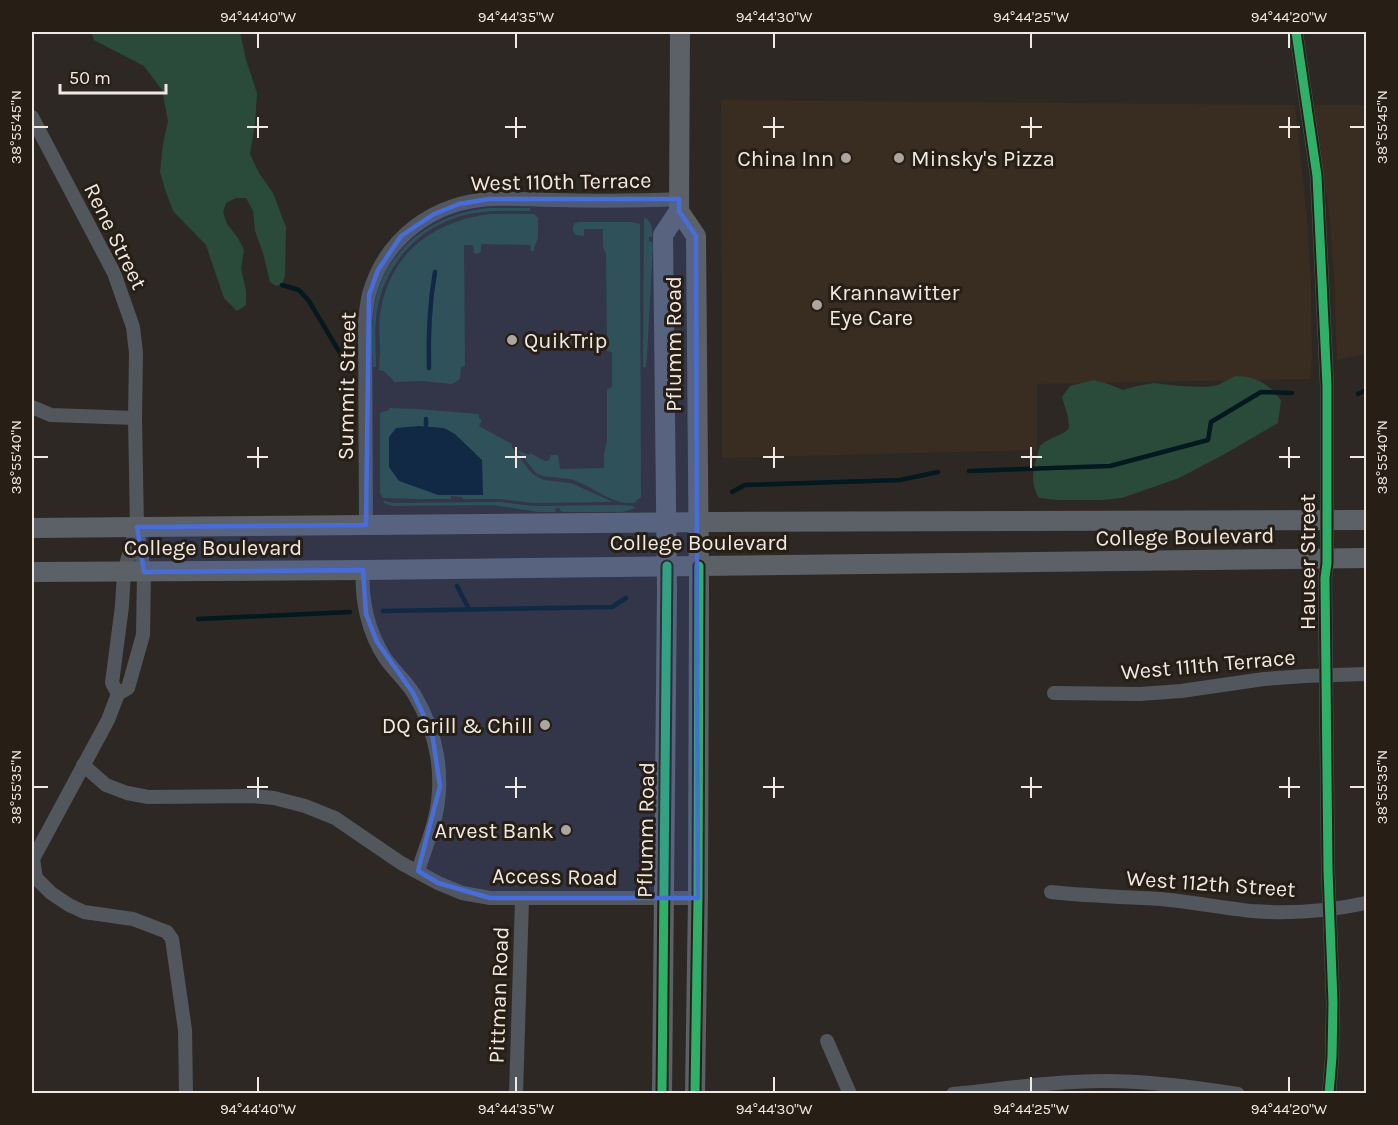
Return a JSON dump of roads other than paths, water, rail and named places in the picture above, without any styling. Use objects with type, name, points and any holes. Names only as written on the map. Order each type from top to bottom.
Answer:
[{"type":"main road","points":[[679,205],[680,32]]},
{"type":"main road","name":"Pflumm Road","points":[[679,205],[696,236],[699,522],[696,1094]]},
{"type":"main road","name":"Pflumm Road","points":[[662,1094],[667,566],[663,235],[679,205]]},
{"type":"main road","name":"College Boulevard","points":[[32,528],[699,522],[1366,520]]},
{"type":"main road","name":"College Boulevard","points":[[32,572],[1366,558]]},
{"type":"street","name":"Hauser Street","points":[[1296,32],[1317,176],[1327,386],[1325,578],[1328,870],[1333,1003],[1329,1094]]},
{"type":"street","name":"Rene Street","points":[[32,117],[114,273],[133,327],[136,353],[137,527],[144,572],[143,635],[128,688],[118,694],[108,720],[32,859]]},
{"type":"street","name":"West 110th Terrace","points":[[414,226],[434,214],[459,204],[489,199],[637,201],[679,205]]},
{"type":"street","name":"Summit Street","points":[[366,525],[365,321],[369,295],[378,270],[392,247],[414,226]]},
{"type":"street","points":[[32,407],[51,415],[135,418]]},
{"type":"street","name":"Rene Street","points":[[118,694],[112,682],[124,572],[137,527]]},
{"type":"street","points":[[363,570],[362,584],[366,614],[376,642],[385,658],[416,699],[432,733],[438,757],[440,786],[435,819],[418,871]]},
{"type":"street","name":"West 111th Terrace","points":[[1054,693],[1140,694],[1181,691],[1274,678],[1366,674]]},
{"type":"street","name":"Access Road","points":[[83,765],[106,785],[127,793],[148,797],[264,797],[305,806],[335,819],[401,863],[462,893],[490,898],[522,899],[698,898]]},
{"type":"street","points":[[32,859],[36,878],[69,906],[84,912],[133,919],[167,932],[172,939],[185,1030],[186,1094]]},
{"type":"street","name":"West 112th Street","points":[[1051,892],[1162,900],[1277,912],[1312,911],[1366,903]]},
{"type":"street","name":"Pittman Road","points":[[516,1094],[522,899]]},
{"type":"street","points":[[828,1041],[850,1094]]},
{"type":"street","points":[[953,1094],[1106,1081],[1154,1083],[1238,1094]]},
{"type":"water","points":[[419,426],[444,428],[455,434],[482,460],[483,495],[438,495],[399,481],[389,467],[389,437],[396,428]]},
{"type":"waterway","points":[[429,368],[429,320],[435,272]]},
{"type":"waterway","points":[[282,285],[299,290],[309,301],[343,358]]},
{"type":"waterway","points":[[1358,394],[1366,390]]},
{"type":"waterway","points":[[969,471],[1110,466],[1208,440],[1211,422],[1261,392],[1292,393]]},
{"type":"waterway","points":[[426,419],[426,426]]},
{"type":"waterway","points":[[732,492],[745,485],[900,480],[938,472]]},
{"type":"waterway","points":[[457,586],[469,609]]},
{"type":"waterway","points":[[383,611],[612,607],[626,598]]},
{"type":"waterway","points":[[198,619],[350,612]]},
{"type":"place","name":"China Inn","points":[[846,158]]},
{"type":"place","name":"Minsky's Pizza","points":[[899,158]]},
{"type":"place","name":"Krannawitter Eye Care","points":[[817,305]]},
{"type":"place","name":"QuikTrip","points":[[512,340]]},
{"type":"place","name":"DQ Grill & Chill","points":[[545,725]]},
{"type":"place","name":"Arvest Bank","points":[[566,830]]}]
